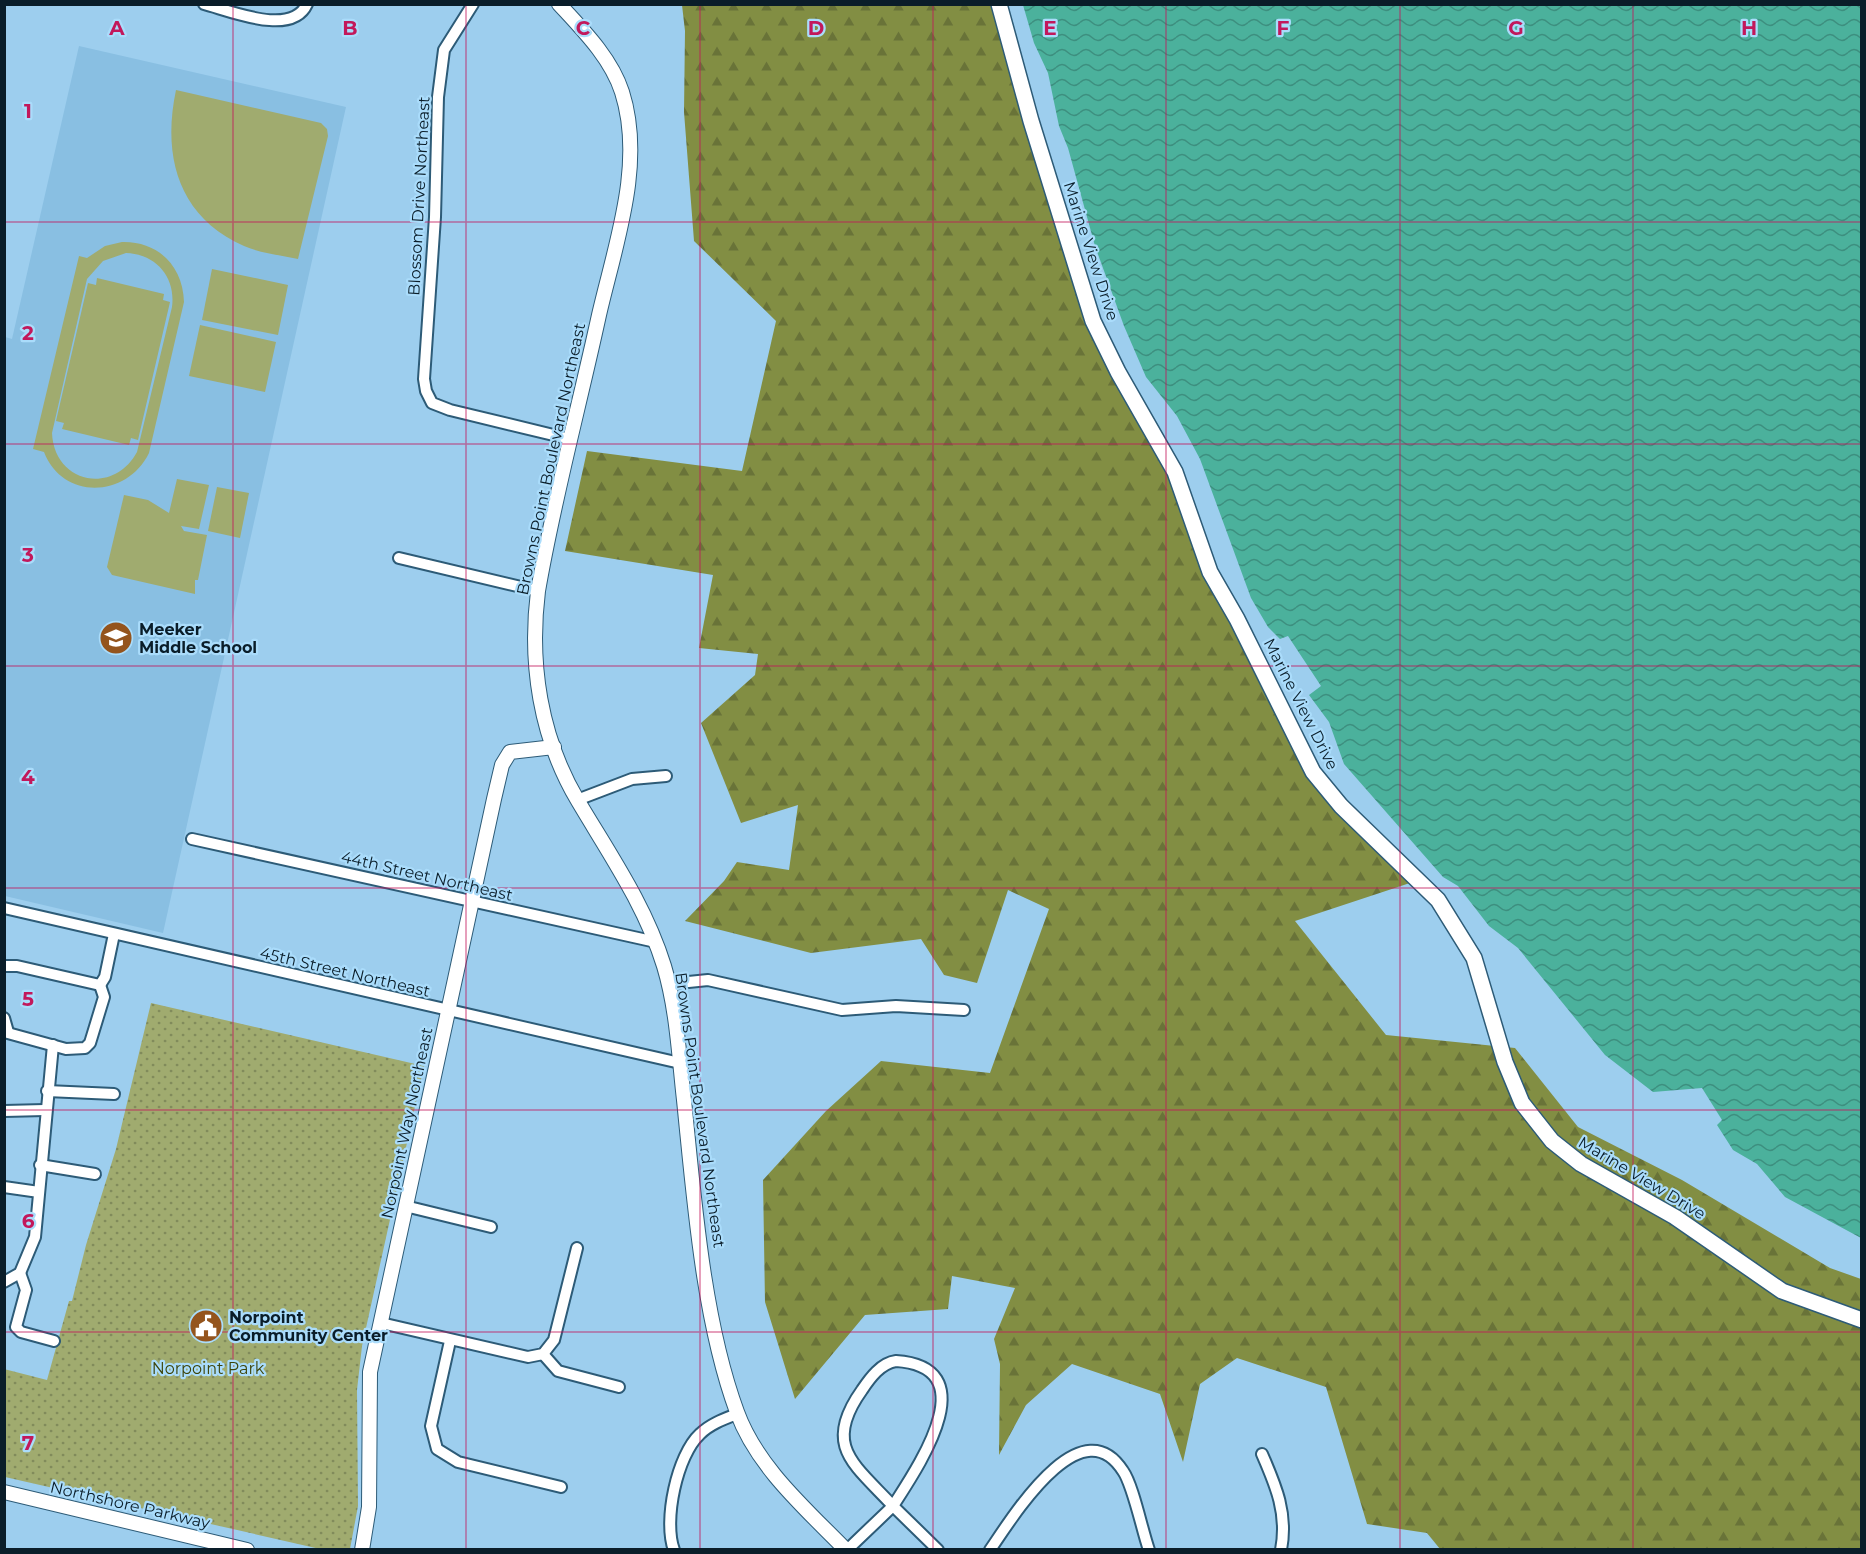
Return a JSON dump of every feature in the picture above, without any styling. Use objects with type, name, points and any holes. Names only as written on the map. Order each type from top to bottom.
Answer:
[{"type":"main road","name":"Marine View Drive","points":[[999,4],[1031,121],[1093,321],[1118,372],[1163,447],[1175,472],[1210,572],[1250,644],[1313,772],[1341,806],[1438,900],[1474,958],[1505,1062],[1522,1103],[1552,1141],[1581,1164],[1675,1217],[1782,1291],[1862,1320]]},
{"type":"street","points":[[204,4],[273,21],[292,20],[303,11],[307,4]]},
{"type":"street","name":"Blossom Drive Northeast","points":[[473,4],[447,42],[440,70],[435,217],[424,379],[428,397],[432,403],[450,410],[570,439]]},
{"type":"street","name":"Browns Point Boulevard Northeast","points":[[559,4],[590,38],[616,75],[627,112],[631,147],[618,233],[570,439],[538,591],[533,636],[536,678],[554,747],[577,800],[640,905],[656,942],[669,984],[695,1206],[724,1371],[737,1414],[753,1444],[777,1477],[846,1550]]},
{"type":"street","points":[[399,558],[538,591]]},
{"type":"street","name":"Norpoint Way Northeast","points":[[362,1550],[369,1498],[370,1372],[494,799],[505,758],[510,752],[554,747]]},
{"type":"street","points":[[577,800],[632,779],[666,776]]},
{"type":"street","name":"44th Street Northeast","points":[[192,839],[656,942]]},
{"type":"street","name":"45th Street Northeast","points":[[4,908],[680,1063]]},
{"type":"street","points":[[100,985],[105,977],[114,934]]},
{"type":"street","points":[[4,966],[17,966],[100,985]]},
{"type":"street","points":[[669,984],[708,980],[842,1010],[896,1006],[964,1010]]},
{"type":"street","points":[[4,1018],[6,1032],[53,1045],[78,1050],[85,1048],[90,1043],[104,997],[100,985]]},
{"type":"street","points":[[6,1279],[20,1273],[35,1237],[45,1110],[53,1045]]},
{"type":"street","points":[[47,1091],[114,1094]]},
{"type":"street","points":[[4,1112],[45,1110]]},
{"type":"street","points":[[40,1165],[95,1174]]},
{"type":"street","points":[[4,1187],[39,1192]]},
{"type":"street","points":[[405,1206],[491,1227]]},
{"type":"street","points":[[381,1323],[450,1341],[528,1357],[543,1354],[554,1340],[577,1248]]},
{"type":"street","points":[[20,1273],[26,1282],[26,1290],[16,1328],[21,1332],[54,1341]]},
{"type":"street","points":[[450,1341],[431,1426],[433,1442],[444,1456],[458,1462],[561,1487]]},
{"type":"street","points":[[543,1354],[558,1371],[619,1387]]},
{"type":"street","points":[[846,1550],[893,1506],[923,1460],[941,1414],[937,1382],[926,1368],[912,1362],[891,1362],[878,1370],[849,1407],[842,1432],[850,1458],[893,1506],[938,1550]]},
{"type":"street","points":[[674,1550],[669,1527],[671,1504],[689,1447],[700,1433],[716,1422],[737,1414]]},
{"type":"street","points":[[990,1550],[1028,1495],[1069,1458],[1088,1450],[1102,1453],[1122,1469],[1149,1550]]},
{"type":"street","points":[[1262,1454],[1285,1520],[1281,1550]]},
{"type":"street","name":"Northshore Parkway","points":[[4,1492],[247,1550]]},
{"type":"shaded area","name":"Meeker Middle School","points":[[79,46],[346,107],[163,933],[5,896],[5,337],[12,339]]},
{"type":"green space","points":[[682,5],[999,5],[1084,297],[1250,644],[1341,806],[1419,880],[1295,921],[1386,1035],[1515,1048],[1578,1127],[1682,1180],[1830,1268],[1861,1279],[1861,1549],[1440,1549],[1427,1533],[1367,1524],[1326,1387],[1237,1358],[1200,1384],[1183,1462],[1160,1394],[1072,1364],[1026,1405],[999,1455],[1000,1364],[994,1339],[1015,1288],[952,1276],[948,1309],[865,1315],[795,1399],[765,1302],[763,1180],[826,1111],[881,1061],[990,1073],[1049,909],[1008,890],[977,983],[944,975],[921,939],[811,953],[685,921],[724,881],[737,862],[789,870],[798,805],[741,823],[701,723],[755,675],[758,654],[699,648],[713,575],[565,551],[587,451],[742,471],[776,321],[694,241],[684,112],[685,31]]},
{"type":"green space","points":[[176,90],[321,123],[327,129],[328,136],[298,259],[244,246],[222,234],[204,219],[190,201],[180,182],[171,138]]},
{"type":"green space","points":[[122,242],[135,243],[157,251],[166,258],[179,277],[184,302],[149,453],[139,468],[126,479],[95,488],[80,486],[65,479],[53,468],[44,452],[33,449],[79,256],[87,258],[105,246]],"holes":[[[126,253],[137,254],[162,269],[171,286],[172,307],[137,452],[127,466],[114,475],[100,479],[86,478],[73,473],[63,463],[55,450],[52,433],[87,279],[103,261]]]},
{"type":"green space","points":[[212,269],[288,285],[278,335],[202,320]]},
{"type":"green space","points":[[97,278],[164,294],[163,300],[170,302],[138,440],[131,438],[129,445],[62,429],[64,423],[56,421],[88,283],[96,285]]},
{"type":"green space","points":[[200,325],[276,342],[265,392],[189,376]]},
{"type":"green space","points":[[177,479],[209,485],[199,529],[181,526],[184,531],[207,535],[198,580],[195,580],[195,594],[112,575],[107,567],[124,495],[148,500],[169,513]]},
{"type":"green space","points":[[217,487],[249,493],[240,538],[208,531]]},
{"type":"green space","name":"Norpoint Park","points":[[151,1003],[424,1066],[362,1346],[357,1390],[358,1506],[350,1549],[320,1549],[5,1477],[4,1369],[47,1380],[116,1149]]},
{"type":"water","points":[[1023,5],[1861,5],[1861,1238],[1785,1197],[1757,1164],[1733,1150],[1717,1125],[1722,1120],[1702,1088],[1653,1092],[1605,1055],[1518,948],[1489,926],[1458,886],[1443,877],[1344,764],[1329,722],[1309,695],[1321,686],[1288,636],[1280,639],[1268,627],[1251,598],[1200,459],[1177,416],[1146,377],[1124,326],[1095,246],[1068,148],[1059,126],[1048,73],[1034,43]]},
{"type":"place","name":"Meeker Middle School","points":[[116,638]]},
{"type":"place","name":"Norpoint Community Center","points":[[206,1326]]}]
